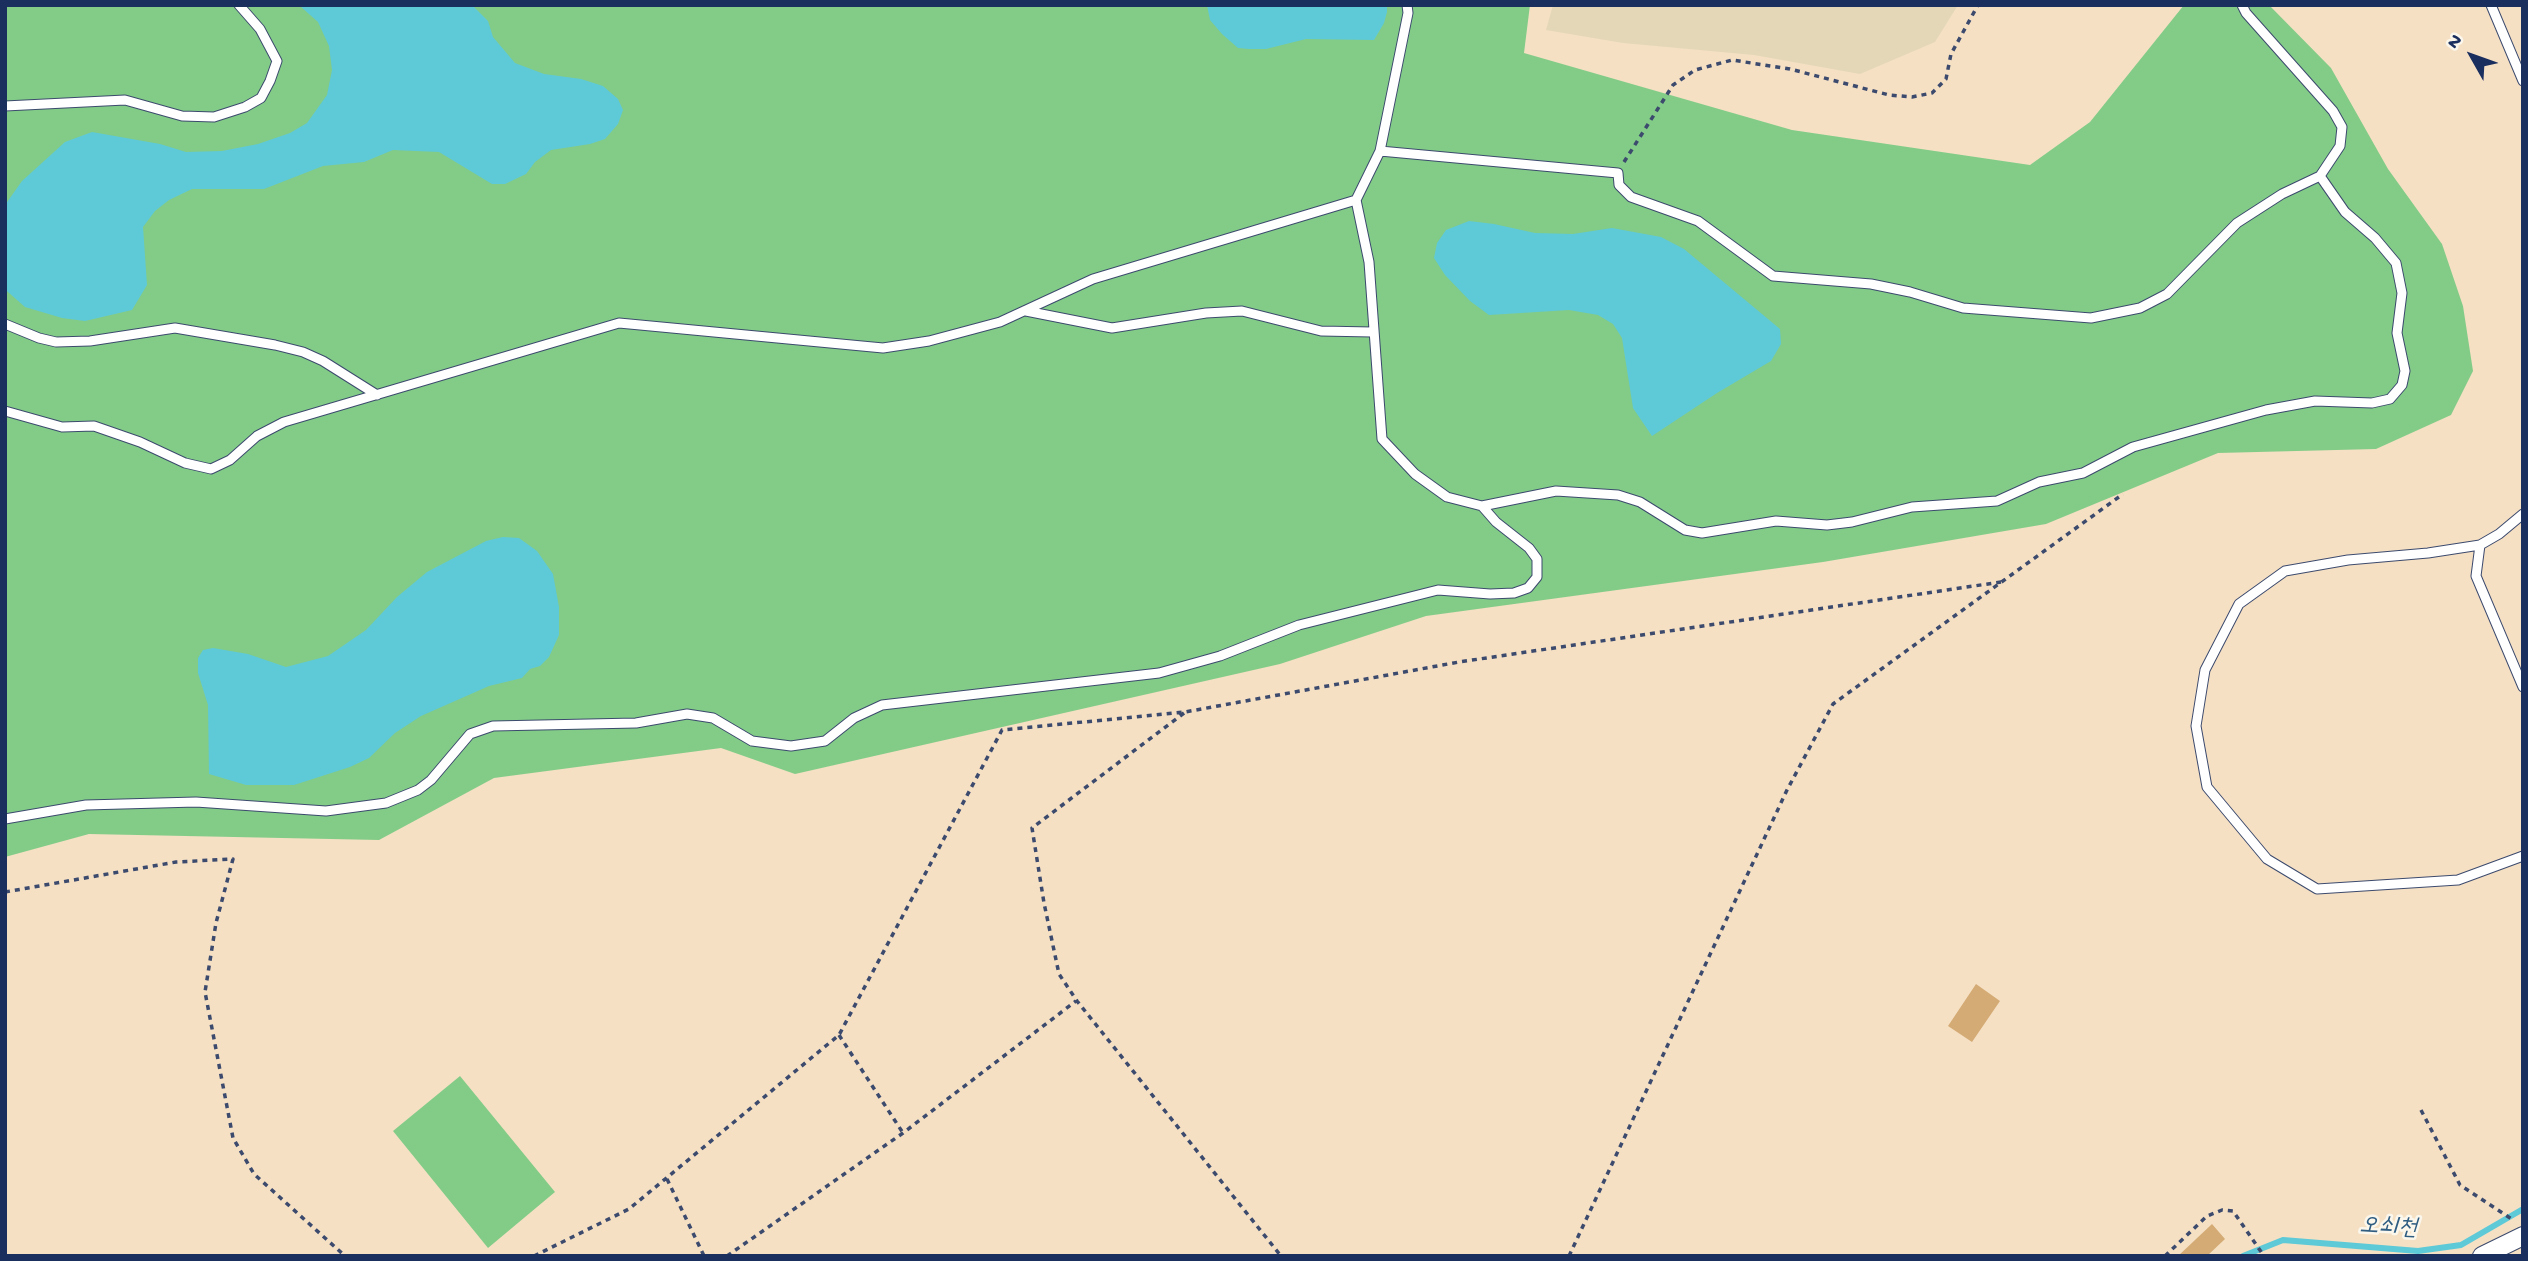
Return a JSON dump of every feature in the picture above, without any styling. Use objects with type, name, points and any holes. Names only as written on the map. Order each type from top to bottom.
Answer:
[{"type":"street","points":[[2482,1256],[2523,1236]]},
{"type":"lane","points":[[5,106],[125,100],[182,116],[214,117],[245,107],[261,98],[277,61],[260,29],[239,5]]},
{"type":"lane","points":[[1407,5],[1408,13],[1380,151],[1356,200],[1369,262],[1372,332],[1382,439],[1415,474],[1447,497],[1482,506],[1556,491],[1618,495],[1640,502],[1685,530],[1702,533],[1776,521],[1827,525],[1852,522],[1912,507],[1997,501],[2039,482],[2082,472],[2133,447],[2266,410],[2315,401],[2372,403],[2390,399],[2402,385],[2405,371],[2398,333],[2402,293],[2396,263],[2375,238],[2345,212],[2320,176]]},
{"type":"lane","points":[[1380,151],[1618,173],[1619,185],[1631,197],[1698,221],[1773,276],[1871,284],[1964,308],[2091,318],[2140,308],[2167,294],[2237,223],[2282,194],[2320,176],[2340,146],[2342,127],[2333,111],[2246,13],[2242,5]]},
{"type":"lane","points":[[2491,5],[2523,81]]},
{"type":"lane","points":[[5,411],[62,427],[94,426],[140,442],[185,463],[211,469],[230,460],[257,436],[284,422],[619,323],[883,348],[929,341],[1000,322],[1093,279],[1356,200]]},
{"type":"lane","points":[[1025,311],[1112,328],[1206,313],[1242,311],[1321,331],[1372,332]]},
{"type":"lane","points":[[5,324],[56,342],[90,341],[175,328],[275,345],[303,352],[323,361],[377,395]]},
{"type":"lane","points":[[5,819],[86,805],[183,802],[326,811],[386,803],[418,790],[431,780],[470,734],[493,726],[636,723],[687,714],[713,718],[752,741],[791,746],[825,741],[854,718],[883,705],[1159,673],[1220,656],[1299,625],[1438,590],[1490,594],[1514,593],[1528,589],[1537,577],[1537,559],[1529,548],[1496,522],[1482,506]]},
{"type":"lane","points":[[2523,514],[2500,534],[2480,545],[2348,560],[2285,571],[2239,604],[2205,670],[2196,726],[2207,787],[2267,859],[2317,889],[2458,880],[2523,856]]},
{"type":"lane","points":[[2480,545],[2476,576],[2523,687]]},
{"type":"path","points":[[1618,173],[1673,85],[1695,71],[1732,60],[1790,68],[1889,95],[1912,97],[1932,93],[1946,79],[1951,54],[1978,5]]},
{"type":"path","points":[[1569,1256],[1787,790],[1833,704],[2123,494]]},
{"type":"path","points":[[534,1256],[629,1209],[839,1035],[1002,730],[1185,712],[1459,662],[2001,582]]},
{"type":"path","points":[[1185,712],[1032,828],[1059,974],[1077,1001],[1281,1256]]},
{"type":"path","points":[[5,892],[176,862],[233,859],[216,923],[205,992],[233,1138],[254,1174],[345,1256]]},
{"type":"path","points":[[727,1256],[903,1133],[1077,1001]]},
{"type":"path","points":[[839,1035],[903,1133]]},
{"type":"path","points":[[2421,1110],[2459,1185],[2523,1226]]},
{"type":"path","points":[[667,1178],[704,1256]]},
{"type":"path","points":[[2165,1256],[2207,1216],[2222,1210],[2233,1212],[2263,1256]]},
{"type":"shaded area","points":[[1553,5],[1958,5],[1935,42],[1860,74],[1754,55],[1623,43],[1546,30]]},
{"type":"green space","points":[[5,5],[1530,5],[1524,53],[1792,130],[2030,165],[2090,122],[2184,5],[2269,5],[2331,68],[2388,169],[2442,244],[2463,306],[2473,371],[2451,415],[2376,449],[2218,453],[2046,524],[1823,562],[1426,616],[1280,664],[795,774],[721,748],[494,778],[379,840],[89,834],[5,857]]},
{"type":"green space","points":[[460,1076],[555,1192],[488,1248],[393,1131]]},
{"type":"water","points":[[293,5],[472,5],[488,21],[493,37],[515,63],[544,74],[581,79],[603,86],[618,99],[623,110],[618,124],[605,139],[551,150],[535,162],[526,174],[505,184],[492,184],[439,152],[393,150],[364,162],[323,166],[264,189],[192,189],[169,200],[155,211],[143,227],[147,285],[132,310],[85,321],[62,318],[25,307],[5,289],[5,205],[22,181],[65,142],[92,132],[160,144],[186,152],[222,151],[258,144],[290,133],[307,123],[327,95],[332,70],[329,46],[318,22],[300,6]]},
{"type":"water","points":[[1207,5],[1387,5],[1387,12],[1374,40],[1306,39],[1266,49],[1249,49],[1238,48],[1222,34],[1210,20]]},
{"type":"water","points":[[1469,221],[1535,233],[1573,234],[1612,228],[1661,237],[1684,249],[1780,329],[1781,344],[1771,361],[1652,436],[1633,408],[1622,338],[1613,324],[1598,315],[1569,310],[1489,315],[1470,301],[1445,275],[1434,258],[1437,243],[1446,230]]},
{"type":"water","points":[[503,537],[519,538],[537,551],[553,574],[559,607],[559,635],[549,657],[540,666],[530,669],[522,678],[489,686],[421,716],[395,733],[369,758],[350,767],[294,785],[246,785],[209,774],[208,705],[198,673],[198,658],[203,650],[213,648],[248,654],[286,667],[328,656],[366,630],[397,597],[427,572],[486,541]]},
{"type":"building","points":[[1976,984],[2000,1001],[1972,1042],[1948,1026]]},
{"type":"building","points":[[2212,1224],[2225,1239],[2207,1256],[2178,1256]]},
{"type":"waterway","name":"오쇠천","points":[[2243,1256],[2283,1240],[2418,1251],[2461,1245],[2523,1209]]}]
